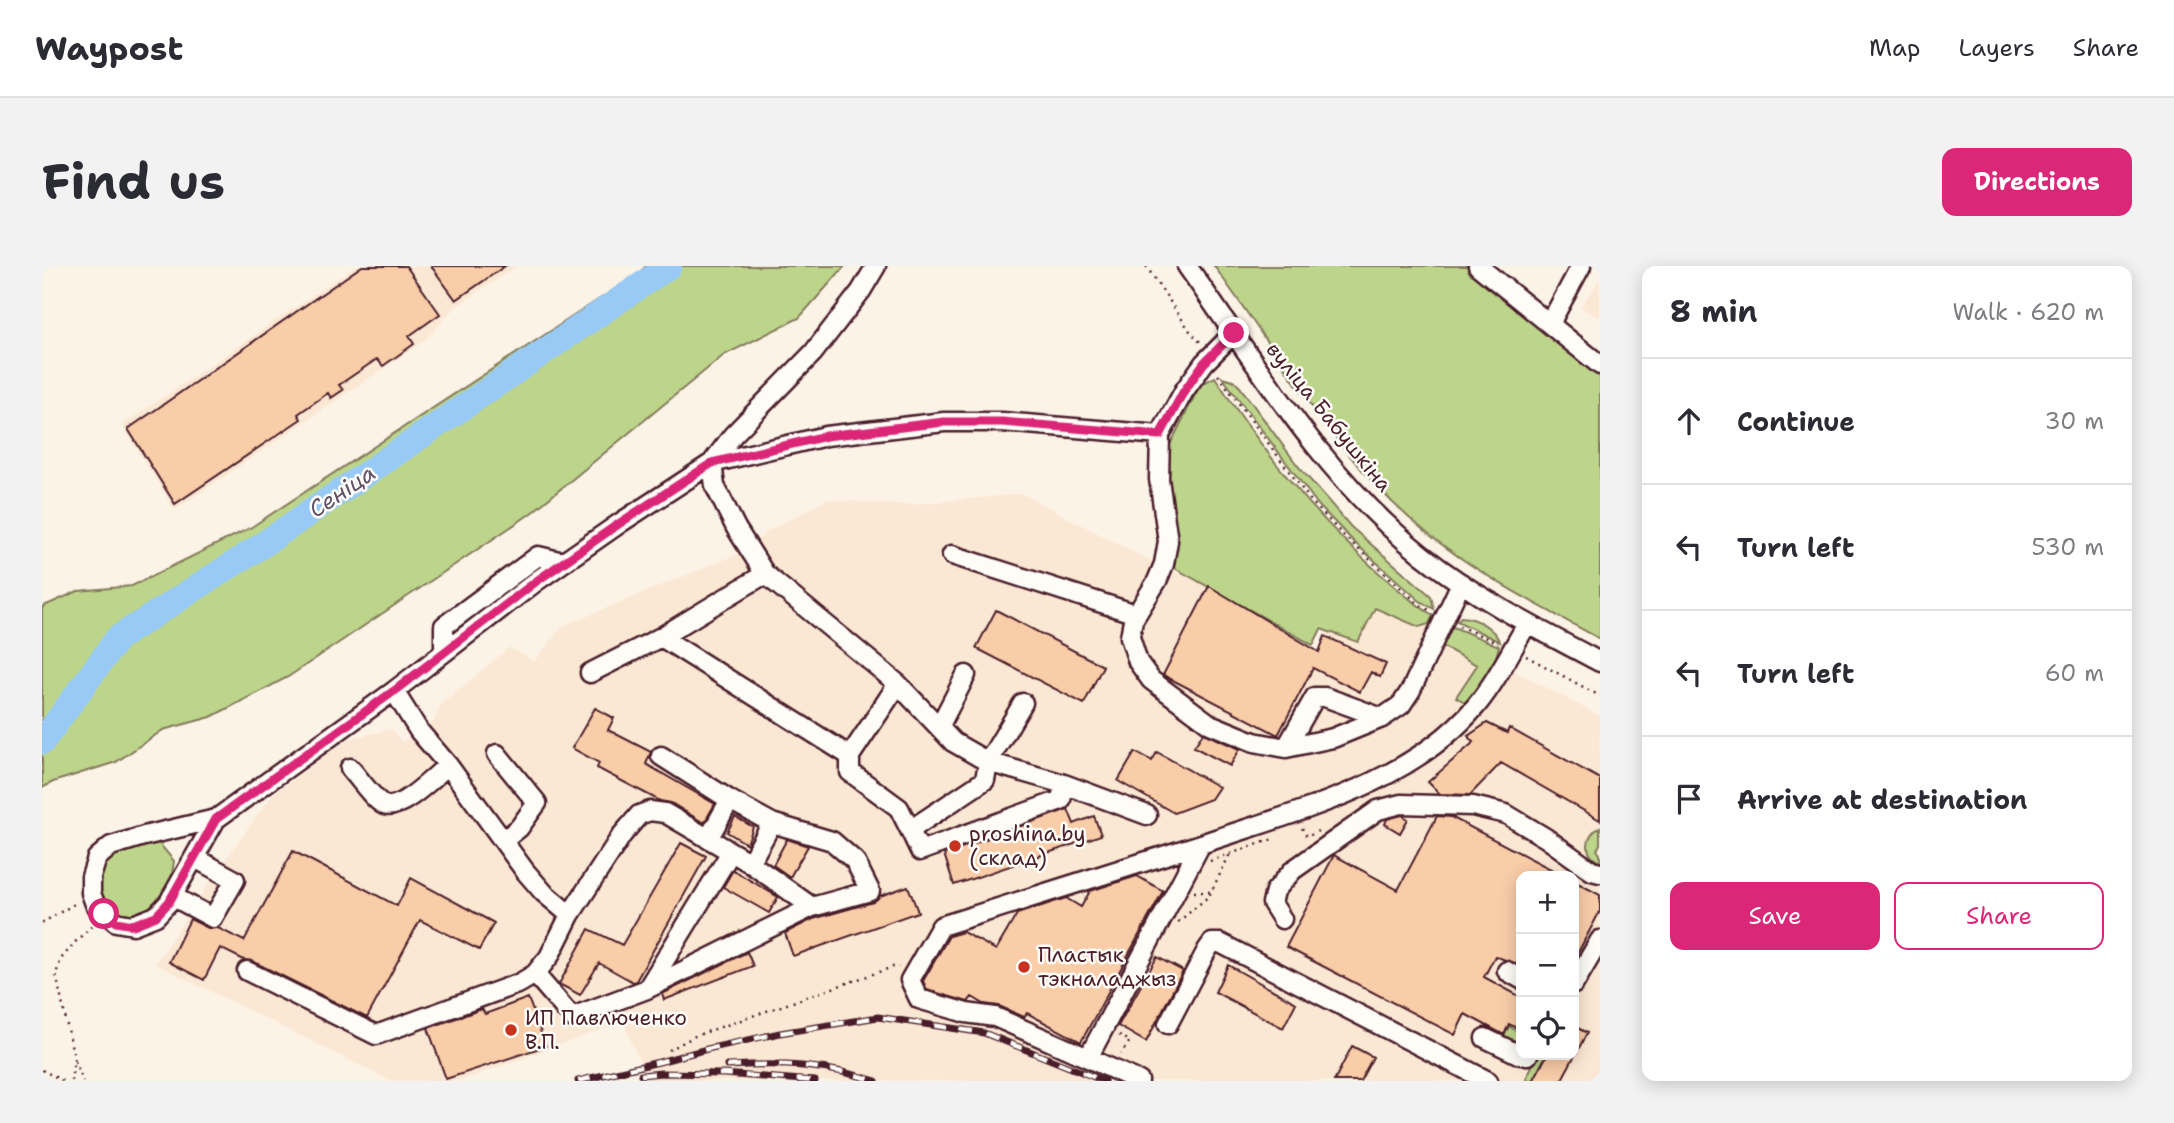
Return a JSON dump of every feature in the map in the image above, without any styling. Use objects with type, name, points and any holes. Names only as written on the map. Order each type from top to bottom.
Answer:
[{"type":"street","points":[[216,819],[172,896],[156,916],[133,925],[116,922],[95,904],[90,893],[91,877],[97,858],[111,846],[216,819],[394,691],[563,562],[712,463],[733,435],[813,353],[861,291],[876,266]]},
{"type":"street","name":"вуліца Бабушкіна","points":[[1187,266],[1279,396],[1351,488],[1420,554],[1461,583],[1527,624],[1600,662]]},
{"type":"street","points":[[1478,266],[1600,365]]},
{"type":"street","points":[[1551,325],[1581,266]]},
{"type":"street","points":[[1234,333],[1204,363],[1184,391],[1160,435],[1158,479],[1168,541],[1164,564],[1157,581],[1133,620],[1130,637],[1138,662],[1151,680],[1210,724],[1254,742],[1286,748],[1333,738],[1382,718],[1401,705],[1446,619],[1461,583]]},
{"type":"street","points":[[712,463],[826,436],[944,422],[1002,422],[1160,435]]},
{"type":"street","points":[[712,463],[715,486],[736,528],[765,574],[898,684],[953,742],[988,762],[1064,784],[1147,815]]},
{"type":"street","points":[[952,555],[1136,614]]},
{"type":"street","points":[[590,673],[661,637],[765,574]]},
{"type":"street","points":[[1139,1081],[995,1017],[966,1013],[919,999],[910,980],[941,926],[1201,844],[1365,785],[1424,752],[1452,732],[1478,704],[1527,624]]},
{"type":"street","points":[[661,637],[850,756]]},
{"type":"street","points":[[939,727],[966,675]]},
{"type":"street","points":[[898,684],[850,756],[850,772],[899,808],[920,851],[1061,800],[1064,784]]},
{"type":"street","points":[[394,691],[419,731],[448,765],[544,893],[570,915]]},
{"type":"street","points":[[1286,748],[1315,697],[1382,718]]},
{"type":"street","points":[[910,830],[985,780],[988,762],[1023,703]]},
{"type":"street","points":[[497,754],[537,803],[519,828],[504,840]]},
{"type":"street","points":[[534,974],[572,1017],[647,989],[812,907],[870,891],[855,861],[832,841],[772,823],[661,756]]},
{"type":"street","points":[[350,768],[382,804],[391,806],[407,800],[448,765]]},
{"type":"street","points":[[708,839],[730,800]]},
{"type":"street","points":[[1282,919],[1272,903],[1275,891],[1293,870],[1378,810],[1401,804],[1473,806],[1506,814],[1592,871],[1600,873]]},
{"type":"street","points":[[247,971],[376,1035],[520,983],[534,974],[549,957],[570,915],[622,835],[639,815],[650,811],[665,813],[750,863],[812,907]]},
{"type":"street","points":[[750,863],[772,823]]},
{"type":"street","points":[[1088,1058],[1201,844]]},
{"type":"street","points":[[647,989],[731,852]]},
{"type":"street","points":[[172,896],[213,918],[235,880],[195,858]]},
{"type":"street","points":[[1579,976],[1600,940]]},
{"type":"street","points":[[1168,1024],[1207,950],[1212,943],[1220,943],[1488,1081]]},
{"type":"street","points":[[1485,1038],[1516,1053]]},
{"type":"path","points":[[1146,266],[1202,344]]},
{"type":"path","points":[[1218,375],[1325,516],[1420,605],[1512,649],[1600,696]]},
{"type":"path","points":[[1174,925],[1209,896],[1230,854]]},
{"type":"path","points":[[42,923],[90,893]]},
{"type":"path","points":[[83,1081],[74,1058],[56,974],[61,959],[104,914]]},
{"type":"path","points":[[669,1050],[695,1036],[893,967],[918,966]]},
{"type":"path","points":[[71,1081],[74,1058]]},
{"type":"path","points":[[42,1070],[63,1081]]},
{"type":"shaded area","points":[[356,266],[517,266],[456,307],[424,341],[175,510],[122,425]]},
{"type":"shaded area","points":[[1600,280],[1600,318],[1580,307]]},
{"type":"shaded area","points":[[1023,494],[1149,560],[1209,586],[1319,651],[1347,583],[1600,716],[1600,1081],[648,1081],[623,1022],[460,1081],[391,1081],[155,964],[272,795],[345,740],[391,729],[402,742],[434,721],[441,704],[510,647],[534,661],[563,626],[747,550],[768,531],[827,499],[900,505]]},
{"type":"green space","points":[[646,266],[845,266],[799,318],[724,355],[530,514],[288,677],[211,717],[163,730],[116,762],[42,788],[42,607],[78,591],[132,586],[250,528]]},
{"type":"green space","points":[[1214,266],[1467,266],[1600,375],[1600,639],[1468,563],[1447,549],[1395,505],[1338,441],[1312,407]]},
{"type":"green space","points":[[1215,377],[1290,480],[1332,528],[1378,572],[1433,615],[1429,624],[1419,627],[1375,608],[1358,642],[1321,629],[1313,645],[1171,566],[1177,541],[1165,480],[1166,458],[1198,389]]},
{"type":"green space","points":[[1222,377],[1233,380],[1240,387],[1298,466],[1351,527],[1431,596],[1434,609],[1420,601],[1356,544],[1319,506]]},
{"type":"green space","points":[[1461,617],[1484,625],[1500,642],[1457,621]]},
{"type":"green space","points":[[1451,626],[1499,646],[1494,664],[1468,704],[1456,697],[1477,665],[1440,645]]},
{"type":"green space","points":[[1600,827],[1600,844],[1597,850],[1600,862],[1591,855],[1588,845],[1591,835]]},
{"type":"green space","points":[[144,842],[158,842],[174,861],[172,876],[151,906],[136,915],[120,915],[98,898],[99,864],[111,852]]},
{"type":"green space","points":[[1509,1026],[1516,1031],[1516,1045],[1503,1037]]},
{"type":"green space","points":[[1535,1060],[1543,1060],[1532,1081],[1526,1079]]},
{"type":"building","points":[[362,266],[406,266],[440,314],[409,336],[414,344],[383,366],[377,359],[339,385],[343,390],[331,398],[328,393],[298,414],[301,419],[175,504],[128,429]]},
{"type":"building","points":[[431,266],[505,266],[456,300]]},
{"type":"building","points":[[1209,586],[1319,652],[1325,636],[1386,664],[1380,677],[1371,672],[1360,692],[1313,668],[1278,735],[1163,675]]},
{"type":"building","points":[[996,610],[1103,666],[1084,704],[976,648]]},
{"type":"building","points":[[595,708],[614,718],[608,730],[651,752],[646,764],[715,804],[704,823],[671,803],[660,801],[597,768],[599,763],[572,748]]},
{"type":"building","points":[[1487,723],[1507,733],[1509,728],[1600,779],[1600,820],[1501,763],[1470,795],[1440,794],[1428,782],[1474,742],[1468,736]]},
{"type":"building","points":[[1203,733],[1240,749],[1230,766],[1194,747]]},
{"type":"building","points":[[1135,752],[1152,761],[1157,752],[1219,787],[1211,799],[1174,813],[1118,781]]},
{"type":"building","points":[[1068,809],[1074,824],[1094,816],[1101,835],[954,885],[944,854]]},
{"type":"building","points":[[1402,815],[1408,819],[1400,833],[1385,824],[1387,819]]},
{"type":"building","points":[[1437,816],[1451,817],[1554,871],[1516,871],[1516,964],[1495,956],[1484,977],[1516,994],[1516,1028],[1509,1024],[1504,1035],[1465,1014],[1455,1035],[1286,947],[1334,855],[1398,890]]},
{"type":"building","points":[[735,817],[753,827],[747,844],[727,832]]},
{"type":"building","points":[[787,839],[808,846],[790,877],[773,865]]},
{"type":"building","points":[[681,843],[706,856],[636,981],[633,982],[599,963],[580,995],[559,984],[589,929],[622,945]]},
{"type":"building","points":[[293,851],[397,906],[411,878],[494,923],[479,950],[420,920],[367,1018],[220,948],[204,980],[169,962],[190,919],[208,928],[218,928],[244,941]]},
{"type":"building","points":[[733,870],[778,897],[769,913],[723,887]]},
{"type":"building","name":"Пластык тэкналаджыз","points":[[1137,876],[1163,891],[1081,1042],[1027,1013],[1024,1017],[999,1006],[984,1004],[972,997],[968,1002],[927,990],[923,981],[949,936],[963,932],[996,950],[1017,914],[1066,898],[1081,907],[1090,891]]},
{"type":"building","points":[[1579,884],[1600,895],[1600,911],[1579,951]]},
{"type":"building","points":[[908,886],[918,912],[793,956],[785,933],[813,919],[873,902],[880,896]]},
{"type":"building","points":[[747,952],[753,966],[664,1000],[662,994]]},
{"type":"building","points":[[1157,957],[1183,971],[1146,1042],[1118,1026]]},
{"type":"building","points":[[1228,965],[1296,1003],[1283,1028],[1215,992]]},
{"type":"building","points":[[528,998],[546,1046],[446,1079],[428,1028],[482,1009],[485,1014]]},
{"type":"building","points":[[1579,1029],[1587,1033],[1579,1048]]},
{"type":"building","points":[[1352,1046],[1373,1057],[1360,1081],[1334,1081]]},
{"type":"building","points":[[1544,1060],[1572,1060],[1561,1081],[1533,1081]]},
{"type":"waterway","name":"Сеніца","points":[[42,742],[118,638],[258,548],[669,266]]},
{"type":"railway","points":[[578,1081],[780,1033],[878,1017],[984,1033],[1104,1081]]},
{"type":"railway","points":[[727,1066],[802,1066],[838,1071],[876,1081]]},
{"type":"railway","points":[[641,1075],[724,1074],[815,1081]]},
{"type":"place","name":"рroshina.by (склад)","points":[[955,846]]},
{"type":"place","name":"Пластык тэкналаджыз","points":[[1024,967]]},
{"type":"place","name":"ИП Павлюченко В.П.","points":[[511,1030]]},
{"type":"route","points":[[104,914],[116,922],[133,925],[156,916],[169,902],[184,878],[216,819],[394,691],[538,580],[712,463],[826,436],[944,422],[1002,422],[1160,435],[1184,391],[1204,363],[1234,333]]}]
